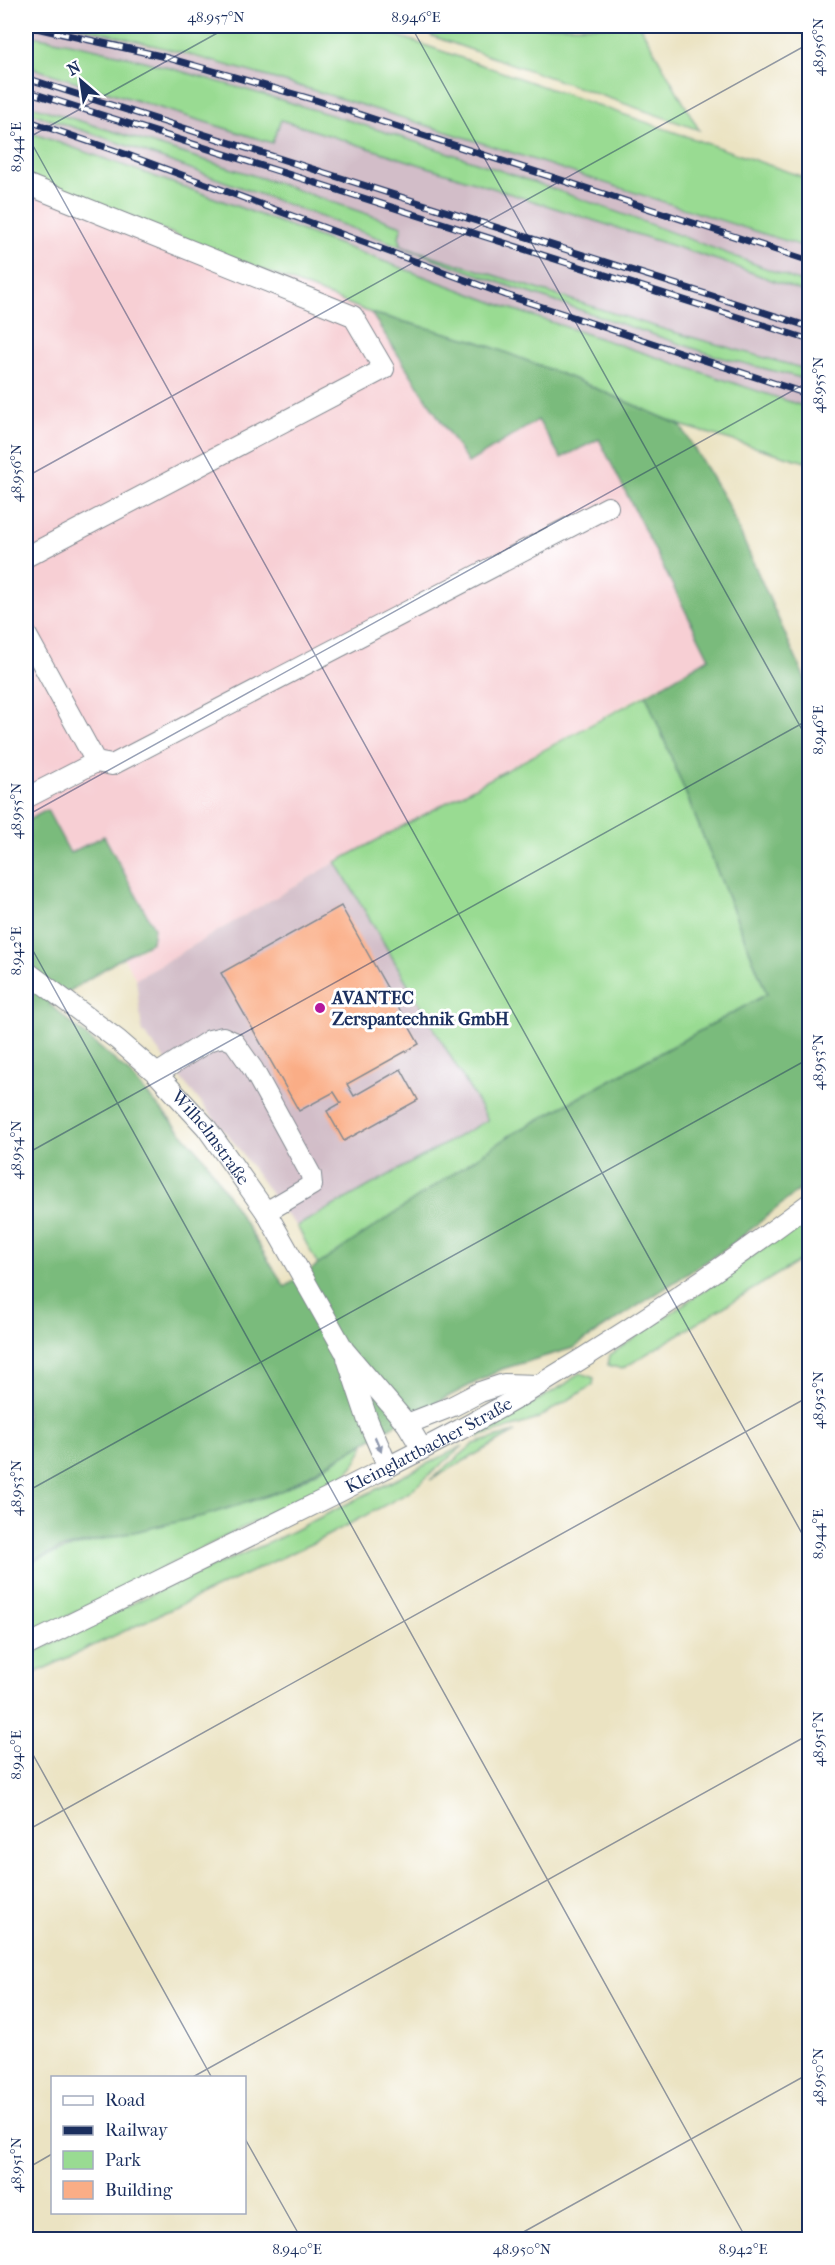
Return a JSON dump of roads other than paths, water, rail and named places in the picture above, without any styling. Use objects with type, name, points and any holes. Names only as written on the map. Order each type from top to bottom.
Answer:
[{"type":"street","points":[[26,184],[353,316],[384,369],[26,557]]},
{"type":"street","points":[[26,798],[96,762],[112,765],[608,507]]},
{"type":"street","points":[[26,634],[96,762]]},
{"type":"street","name":"Wilhelmstraße","points":[[26,971],[118,1040],[157,1074],[206,1127],[266,1212],[344,1350],[368,1421],[388,1467]]},
{"type":"street","points":[[157,1074],[210,1040],[223,1037],[234,1042],[253,1069],[311,1175],[312,1185],[266,1212]]},
{"type":"street","name":"Kleinglattbacher Straße","points":[[26,1646],[388,1467],[538,1385],[737,1258],[810,1203]]},
{"type":"street","name":"Wilhelmstraße","points":[[344,1350],[407,1424],[422,1449]]},
{"type":"street","points":[[407,1424],[453,1407],[480,1392],[504,1384],[538,1385]]},
{"type":"railway","points":[[27,26],[161,56],[315,100],[810,261]]},
{"type":"railway","points":[[26,78],[810,327]]},
{"type":"railway","points":[[26,91],[810,340]]},
{"type":"railway","points":[[26,120],[125,154],[506,295],[810,395]]},
{"type":"place","name":"AVANTEC Zerspantechnik GmbH","points":[[320,1008]]}]
